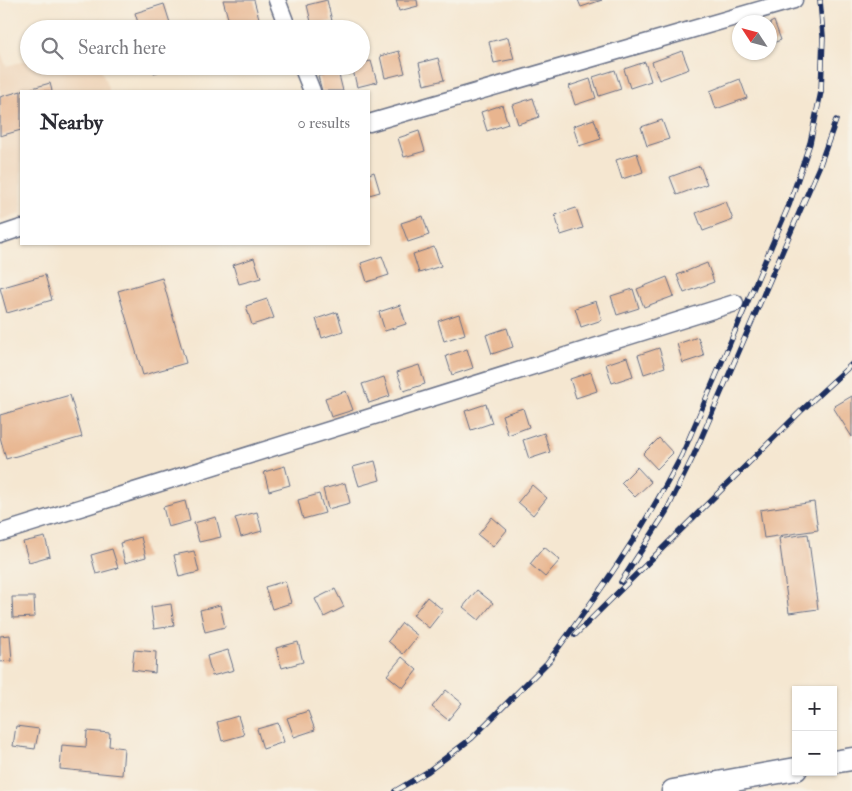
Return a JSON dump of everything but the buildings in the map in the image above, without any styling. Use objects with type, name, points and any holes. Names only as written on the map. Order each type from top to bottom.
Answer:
[{"type":"main road","points":[[837,761],[852,759]]},
{"type":"main road","points":[[673,791],[792,770]]},
{"type":"street","points":[[276,0],[284,20]]},
{"type":"street","points":[[370,124],[794,0]]},
{"type":"street","points":[[306,75],[312,90]]},
{"type":"street","points":[[0,234],[20,228]]},
{"type":"street","points":[[0,533],[735,303]]},
{"type":"shaded area","points":[[0,50],[6,66],[20,62],[20,75],[103,75],[109,90],[20,90],[20,213],[0,220]]},
{"type":"railway","points":[[547,663],[636,536],[682,455],[789,205],[810,143],[821,92],[823,36],[820,0]]},
{"type":"railway","points":[[621,582],[666,512],[693,457],[819,167],[836,120]]},
{"type":"railway","points":[[575,635],[801,411],[852,364]]},
{"type":"railway","points":[[395,791],[427,772],[472,738],[552,658]]}]
